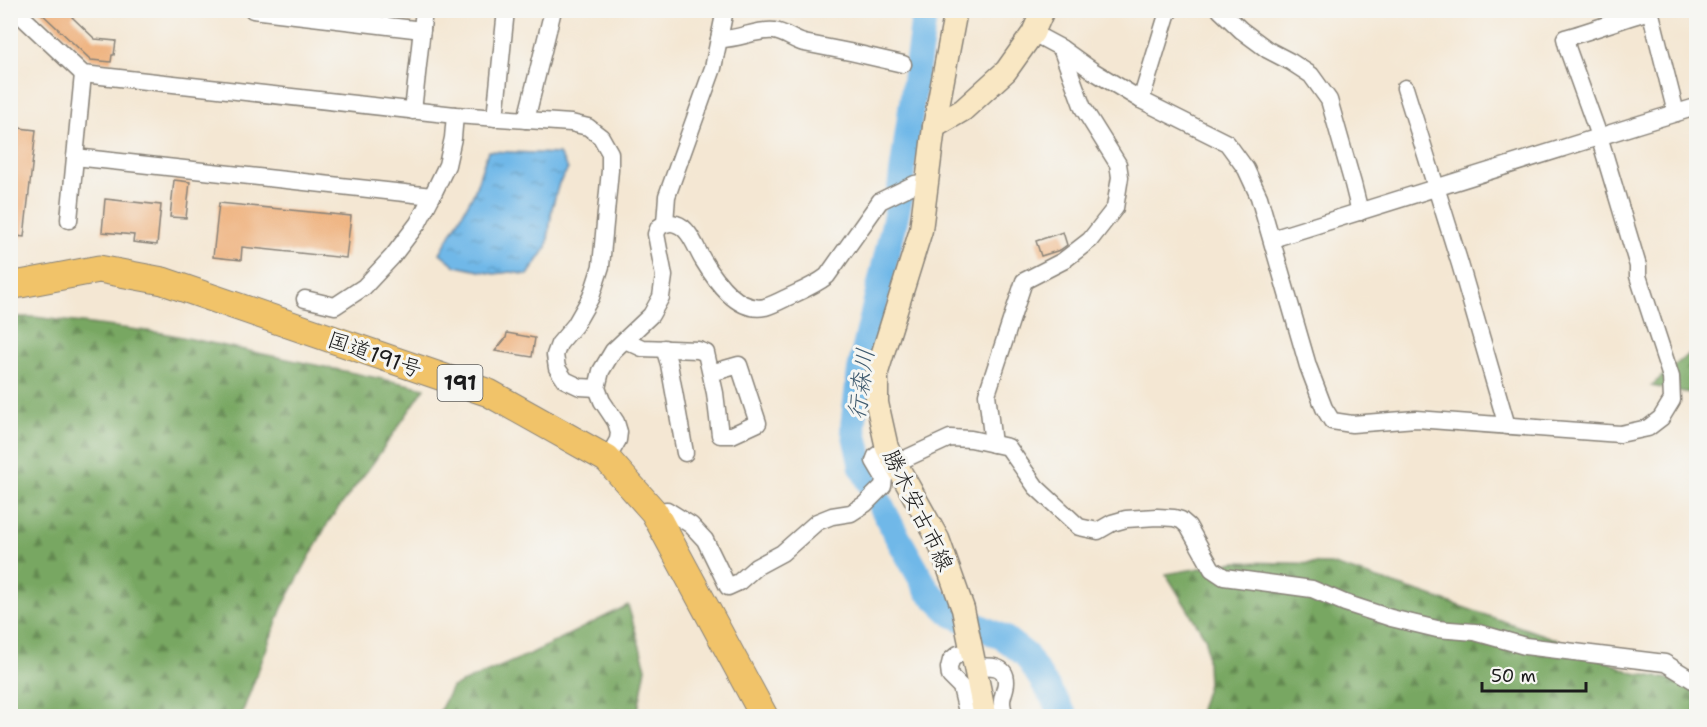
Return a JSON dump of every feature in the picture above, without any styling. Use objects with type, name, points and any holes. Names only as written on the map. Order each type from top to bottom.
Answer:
[{"type":"highway","name":"国道191号","points":[[10,286],[99,269],[163,281],[489,393],[607,459],[654,512],[764,717]]},
{"type":"main road","name":"勝木安古市線","points":[[956,10],[934,127],[921,230],[878,372],[877,403],[892,455],[938,539],[963,609],[985,717]]},
{"type":"main road","points":[[934,127],[963,110],[1006,71],[1033,33],[1043,10]]},
{"type":"street","points":[[15,10],[83,74],[413,111],[571,123],[588,127],[601,137],[610,153],[606,230],[601,266],[591,297],[555,355],[557,368],[565,381],[580,387],[597,388]]},
{"type":"street","points":[[253,10],[422,30]]},
{"type":"street","points":[[413,111],[424,10]]},
{"type":"street","points":[[495,118],[506,10]]},
{"type":"street","points":[[526,120],[553,10]]},
{"type":"street","points":[[665,223],[668,196],[713,68],[725,10]]},
{"type":"street","points":[[1141,100],[1170,10]]},
{"type":"street","points":[[1220,10],[1241,30],[1268,50],[1311,75],[1329,100],[1359,212]]},
{"type":"street","points":[[1033,33],[1061,48],[1093,71],[1141,100],[1227,143],[1246,169],[1259,197],[1308,366],[1324,408],[1332,421],[1352,424],[1416,419],[1620,434],[1648,428],[1661,418],[1672,400],[1671,377],[1638,276],[1638,266],[1599,136],[1565,38],[1650,11],[1676,113]]},
{"type":"street","points":[[719,39],[727,40],[777,31],[801,42],[903,64]]},
{"type":"street","points":[[993,444],[987,394],[1024,281],[1063,261],[1090,240],[1115,208],[1120,177],[1118,164],[1083,108],[1061,48]]},
{"type":"street","points":[[69,220],[83,74]]},
{"type":"street","points":[[1405,88],[1460,264],[1507,426]]},
{"type":"street","points":[[1272,239],[1696,107]]},
{"type":"street","points":[[305,299],[335,306],[364,288],[392,257],[418,223],[447,165],[455,115]]},
{"type":"street","points":[[75,157],[432,196]]},
{"type":"street","points":[[607,459],[618,440],[619,432],[597,388],[602,371],[613,351],[651,315],[661,297],[664,276],[656,234],[659,227],[665,223],[676,224],[688,233],[712,275],[727,292],[743,303],[754,307],[766,307],[815,285],[826,276],[880,201],[915,184],[927,182]]},
{"type":"street","points":[[625,340],[642,348],[698,350],[706,354],[711,373]]},
{"type":"street","points":[[664,348],[685,453]]},
{"type":"street","points":[[654,512],[667,510],[691,525],[705,540],[728,587],[739,582],[756,567],[782,553],[817,522],[832,516],[851,513],[865,504],[883,486],[884,478],[874,461],[876,456],[892,455],[950,438],[971,440],[1008,447],[1036,487],[1079,526],[1098,531],[1112,523],[1126,519],[1157,517],[1181,520],[1188,526],[1212,569],[1224,577],[1312,589],[1391,618],[1437,629],[1476,632],[1525,646],[1665,663],[1696,682]]},
{"type":"street","points":[[968,717],[962,687],[950,676],[951,660],[958,654],[973,655],[990,666],[997,667],[1003,674],[1006,682],[1002,702],[1005,717]]},
{"type":"green space","points":[[11,317],[34,317],[163,333],[425,388],[329,521],[282,608],[241,716],[11,716]]},
{"type":"green space","points":[[1696,350],[1696,394],[1651,386],[1687,355]]},
{"type":"green space","points":[[1235,562],[1331,564],[1552,638],[1634,673],[1696,684],[1696,716],[1198,716],[1208,684],[1206,639],[1166,574]]},
{"type":"green space","points":[[628,605],[646,668],[637,716],[437,716],[452,687],[530,654]]},
{"type":"water","points":[[488,151],[559,154],[568,169],[559,183],[552,208],[547,247],[528,275],[511,272],[494,274],[456,266],[440,253],[474,193]]},
{"type":"building","points":[[38,10],[79,10],[72,17],[95,39],[116,41],[111,62],[91,60]]},
{"type":"building","points":[[10,127],[36,130],[24,237],[10,235]]},
{"type":"building","points":[[174,180],[190,182],[186,218],[170,217]]},
{"type":"building","points":[[105,199],[161,205],[157,245],[133,242],[134,235],[102,232]]},
{"type":"building","points":[[219,203],[351,216],[346,258],[242,247],[241,260],[213,257]]},
{"type":"building","points":[[1063,232],[1067,245],[1060,250],[1041,256],[1036,241]]},
{"type":"building","points":[[507,333],[535,338],[532,357],[495,351],[506,338]]},
{"type":"waterway","name":"行森川","points":[[925,10],[900,198],[860,370],[853,426],[862,467],[894,531],[928,591],[952,614],[1004,638],[1026,655],[1065,716]]}]
